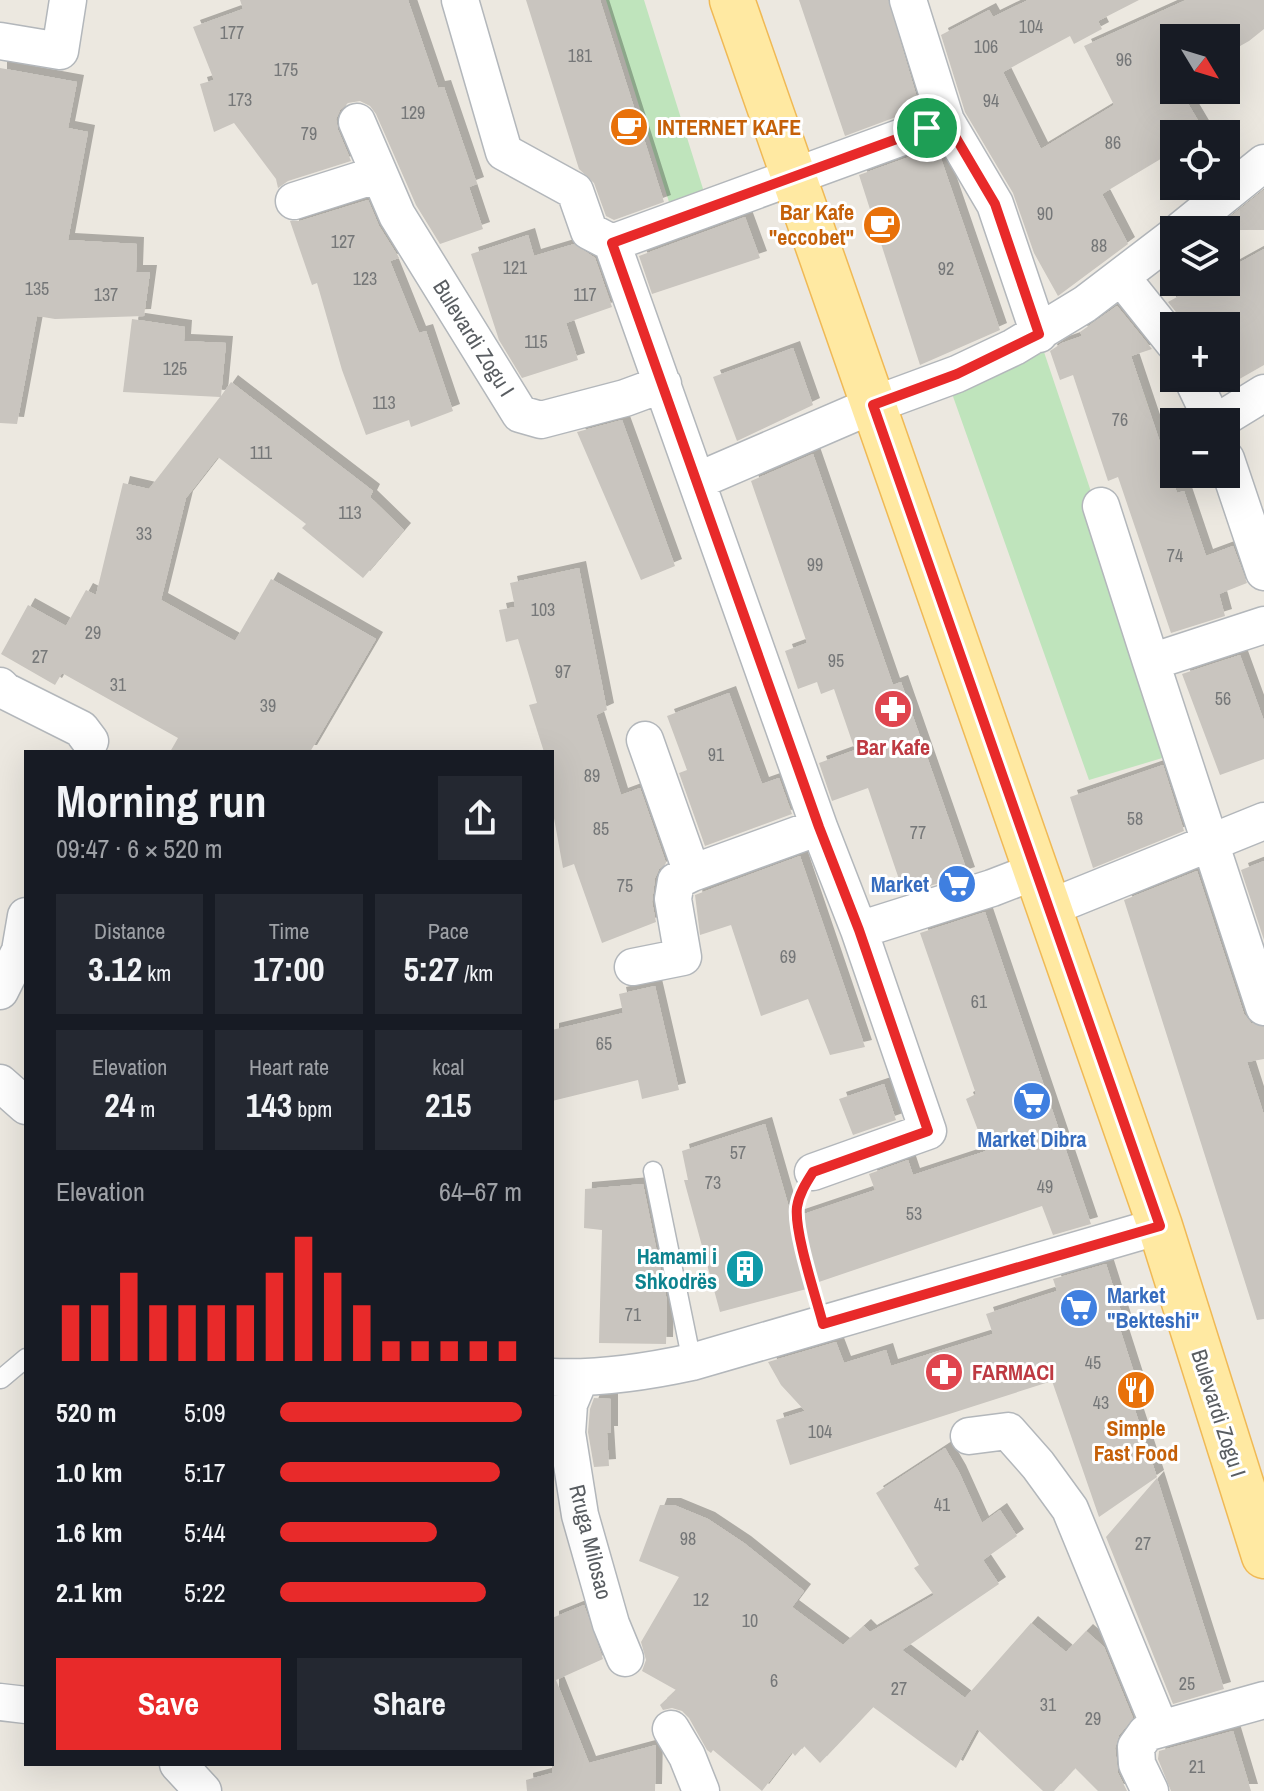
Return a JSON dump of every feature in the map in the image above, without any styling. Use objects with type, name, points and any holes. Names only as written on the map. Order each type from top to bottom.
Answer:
[{"type":"main road","name":"Bulevardi Zogu I","points":[[732,0],[1160,1226],[1264,1556]]},
{"type":"street","points":[[0,41],[60,51],[68,0]]},
{"type":"street","points":[[460,0],[504,152],[575,191],[589,231],[612,243],[928,1131],[813,1172]]},
{"type":"street","points":[[917,3],[946,121],[995,204],[1039,334]]},
{"type":"street","points":[[612,243],[946,121]]},
{"type":"street","name":"Bulevardi Zogu I","points":[[357,122],[397,215],[520,414],[541,420],[625,398],[663,384]]},
{"type":"street","points":[[1198,216],[1264,163]]},
{"type":"street","points":[[294,201],[379,174]]},
{"type":"street","points":[[697,481],[873,405],[957,374],[1039,334],[1122,278],[1160,247]]},
{"type":"street","points":[[1122,278],[1160,326]]},
{"type":"street","points":[[1239,408],[1264,393]]},
{"type":"street","points":[[1236,488],[1264,572]]},
{"type":"street","points":[[1101,506],[1264,1007]]},
{"type":"street","points":[[1151,662],[1264,625]]},
{"type":"street","points":[[0,686],[81,729],[94,743]]},
{"type":"street","points":[[645,740],[692,873]]},
{"type":"street","points":[[859,930],[981,892],[1042,890],[1211,842],[1264,821]]},
{"type":"street","points":[[633,967],[683,957],[673,899],[676,881],[819,827]]},
{"type":"street","points":[[0,991],[24,938]]},
{"type":"street","points":[[0,1083],[24,1104]]},
{"type":"street","points":[[566,1378],[660,1369],[692,1362],[1160,1226]]},
{"type":"street","name":"Rruga Milosao","points":[[566,1378],[569,1404],[567,1433],[580,1515],[611,1624],[625,1658]]},
{"type":"street","points":[[969,1436],[1008,1431],[1070,1509],[1160,1728]]},
{"type":"street","points":[[1150,1791],[1137,1764],[1136,1747],[1146,1733],[1264,1700]]},
{"type":"street","points":[[0,1702],[24,1705]]},
{"type":"street","points":[[671,1729],[687,1756],[701,1791]]},
{"type":"street","points":[[180,1766],[203,1791]]},
{"type":"lane","points":[[653,1171],[692,1362]]},
{"type":"lane","points":[[1,1379],[24,1360]]},
{"type":"path","points":[[813,1172],[797,1211],[823,1324]]},
{"type":"green space","points":[[606,0],[644,0],[704,192],[669,202]]},
{"type":"green space","points":[[1044,352],[1179,753],[1089,780],[950,388]]},
{"type":"building","points":[[240,0],[408,0],[438,88],[444,87],[477,184],[469,187],[483,229],[440,244],[416,205],[376,114],[370,106],[360,101],[348,103],[336,119],[351,161],[288,181],[278,188],[276,179],[234,123],[214,132],[200,84],[214,80],[193,27],[243,9]]},
{"type":"building","points":[[526,0],[600,0],[664,202],[614,220],[606,216],[594,183],[579,169]]},
{"type":"building","points":[[799,0],[888,0],[920,108],[845,136]]},
{"type":"building","points":[[1028,0],[1139,0],[1098,21],[1102,29],[1074,44],[1070,36],[1003,72],[1041,149],[1114,105],[1084,46],[1186,0],[1264,0],[1264,29],[1240,46],[1240,24],[1160,24],[1160,104],[1188,104],[1198,120],[1160,120],[1160,159],[1102,194],[1128,244],[1058,296],[1034,253],[1013,193],[965,112],[941,35],[989,10],[993,17]]},
{"type":"building","points":[[0,68],[77,82],[68,128],[88,132],[68,240],[137,244],[136,272],[150,272],[144,316],[55,319],[37,316],[17,424],[0,423]]},
{"type":"building","points":[[937,147],[1000,330],[920,365],[859,175]]},
{"type":"building","points":[[1264,190],[1264,230],[1240,230],[1240,216],[1232,216]]},
{"type":"building","points":[[368,200],[379,226],[399,258],[390,261],[419,333],[426,331],[453,411],[411,427],[409,420],[366,435],[342,370],[317,283],[312,285],[290,221],[300,221]]},
{"type":"building","points":[[745,217],[760,258],[652,294],[639,256]]},
{"type":"building","points":[[528,235],[534,256],[574,244],[595,258],[612,307],[566,323],[578,360],[522,378],[499,340],[471,254]]},
{"type":"building","points":[[1264,249],[1264,365],[1240,379],[1240,312],[1176,312],[1168,302],[1179,296],[1240,296],[1240,262]]},
{"type":"building","points":[[1117,306],[1152,349],[1131,356],[1160,442],[1160,488],[1175,488],[1177,493],[1184,491],[1206,556],[1233,546],[1247,583],[1219,594],[1225,616],[1171,633],[1118,477],[1108,481],[1073,375],[1060,380],[1050,351],[1082,336],[1080,332]]},
{"type":"building","points":[[132,319],[185,327],[184,341],[226,343],[221,396],[231,382],[373,491],[370,497],[404,530],[363,578],[302,528],[306,524],[218,457],[186,498],[161,600],[235,641],[271,579],[376,639],[311,750],[171,750],[178,738],[62,673],[55,685],[1,654],[28,605],[66,626],[86,590],[96,595],[123,483],[149,489],[220,397],[123,392]]},
{"type":"building","points":[[793,348],[813,405],[737,441],[713,377]]},
{"type":"building","points":[[622,420],[675,566],[641,580],[577,432]]},
{"type":"building","points":[[813,454],[893,685],[901,682],[968,874],[904,894],[868,788],[832,801],[819,763],[855,750],[834,689],[821,694],[817,682],[798,689],[785,651],[807,643],[751,481]]},
{"type":"building","points":[[579,568],[607,710],[596,715],[621,795],[640,788],[666,863],[655,878],[652,902],[656,922],[602,943],[574,864],[563,868],[554,818],[554,750],[543,750],[529,705],[537,703],[518,639],[506,642],[499,610],[515,607],[510,583]]},
{"type":"building","points":[[1240,655],[1264,721],[1264,759],[1220,775],[1182,674]]},
{"type":"building","points":[[729,693],[762,784],[779,778],[792,814],[705,846],[679,773],[687,770],[667,716]]},
{"type":"building","points":[[1163,765],[1184,831],[1093,868],[1070,797]]},
{"type":"building","points":[[800,856],[865,1047],[830,1055],[808,999],[761,1016],[731,925],[700,935],[695,895]]},
{"type":"building","points":[[1264,861],[1264,940],[1241,870]]},
{"type":"building","points":[[1197,871],[1244,1014],[1251,1023],[1264,1027],[1264,1059],[1247,1062],[1264,1115],[1264,1319],[1257,1320],[1124,900]]},
{"type":"building","points":[[985,912],[1091,1224],[1053,1235],[1042,1206],[813,1284],[814,1287],[720,1312],[684,1180],[688,1180],[682,1151],[765,1124],[792,1218],[875,1190],[869,1174],[908,1160],[913,1175],[986,1151],[966,1099],[976,1094],[920,933]]},
{"type":"building","points":[[655,986],[679,1090],[642,1099],[638,1080],[554,1101],[554,1030],[623,1013],[619,994]]},
{"type":"building","points":[[884,1084],[896,1120],[853,1135],[839,1099]]},
{"type":"building","points":[[643,1184],[667,1301],[666,1344],[599,1343],[602,1230],[584,1228],[585,1189]]},
{"type":"building","points":[[1106,1264],[1126,1327],[1120,1329],[1145,1407],[1135,1410],[1157,1477],[1099,1517],[1052,1381],[790,1465],[776,1420],[805,1411],[781,1385],[768,1362],[836,1342],[844,1363],[886,1350],[891,1366],[993,1334],[986,1314],[1057,1291],[1053,1279]]},
{"type":"building","points":[[594,1398],[611,1399],[611,1433],[607,1433],[609,1466],[594,1467],[588,1432]]},
{"type":"building","points":[[945,1448],[982,1523],[1000,1510],[1017,1536],[983,1560],[999,1584],[902,1650],[965,1698],[1031,1623],[1066,1652],[1086,1631],[1104,1647],[1133,1718],[1119,1735],[1115,1748],[1118,1773],[1127,1791],[1098,1791],[1075,1768],[1054,1791],[1043,1791],[977,1729],[956,1768],[873,1707],[820,1763],[804,1746],[795,1756],[792,1752],[762,1791],[713,1750],[711,1753],[707,1750],[682,1711],[672,1708],[663,1710],[660,1705],[676,1690],[642,1671],[646,1660],[641,1642],[679,1577],[639,1561],[660,1505],[674,1505],[708,1519],[744,1543],[804,1591],[792,1607],[843,1645],[864,1626],[870,1632],[934,1595],[914,1568],[919,1565],[876,1493]]},
{"type":"building","points":[[1157,1478],[1224,1689],[1173,1704],[1106,1537]]},
{"type":"building","points":[[584,1605],[603,1659],[556,1680],[589,1763],[656,1745],[655,1791],[527,1791],[526,1780],[552,1773],[554,1766],[554,1617]]},
{"type":"building","points":[[1233,1731],[1251,1791],[1171,1791],[1158,1759],[1159,1751]]},
{"type":"place","name":"INTERNET KAFE","points":[[629,127]]},
{"type":"place","name":"Bar Kafe \"eccobet\"","points":[[882,225]]},
{"type":"place","name":"Bar Kafe","points":[[893,709]]},
{"type":"place","name":"Market","points":[[957,884]]},
{"type":"place","name":"Market Dibra","points":[[1032,1101]]},
{"type":"place","name":"Hamami i Shkodrës","points":[[745,1269]]},
{"type":"place","name":"Market \"Bekteshi\"","points":[[1079,1308]]},
{"type":"place","name":"FARMACI","points":[[944,1372]]},
{"type":"place","name":"Simple Fast Food","points":[[1136,1390]]},
{"type":"route","points":[[946,121],[995,204],[1039,334],[957,374],[873,405],[1160,1226],[823,1324],[798,1224],[798,1201],[805,1185],[813,1172],[928,1131],[612,243],[927,128],[946,121]]}]
